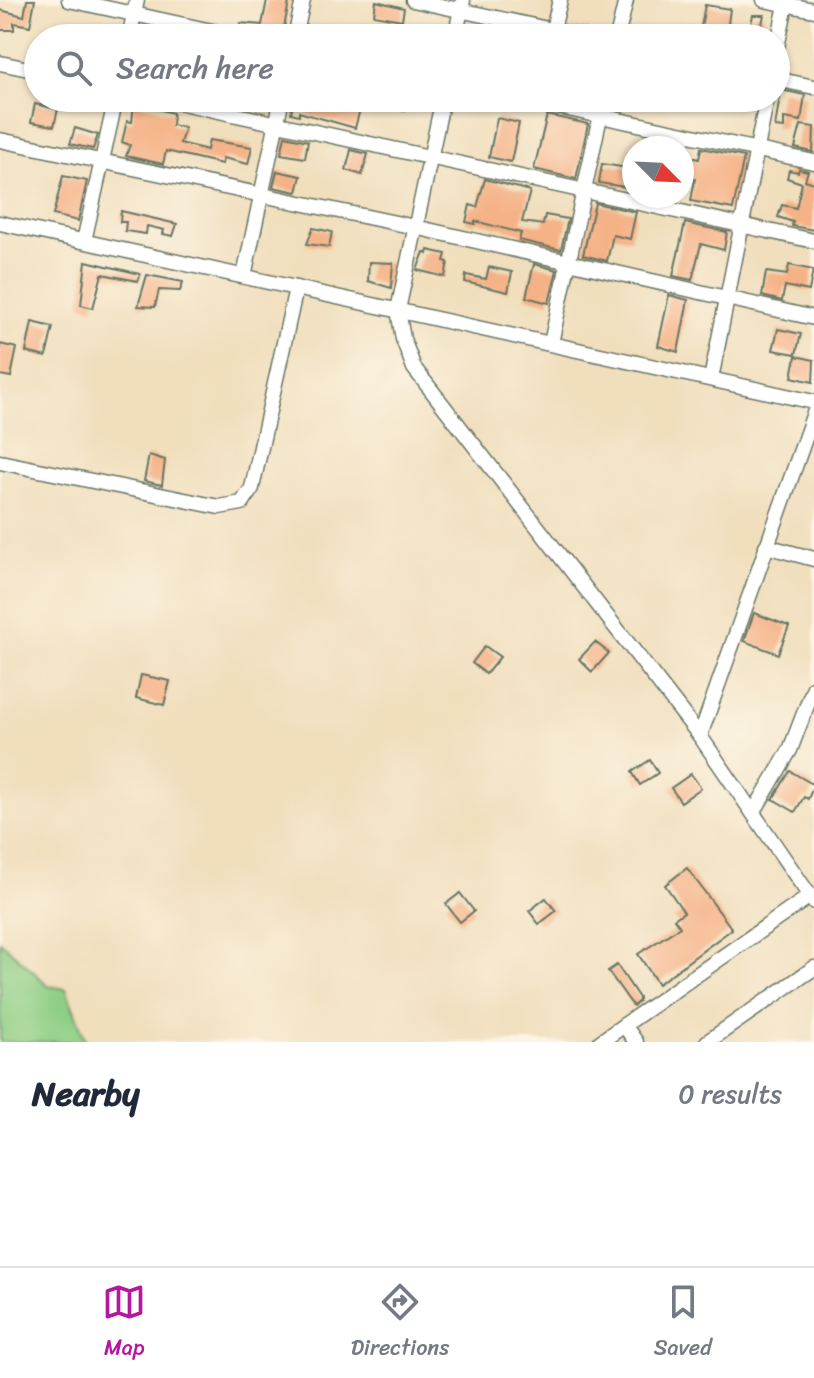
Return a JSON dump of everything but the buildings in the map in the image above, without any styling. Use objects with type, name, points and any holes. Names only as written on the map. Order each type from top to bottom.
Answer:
[{"type":"street","points":[[69,0],[135,7],[195,24]]},
{"type":"street","points":[[298,24],[303,0]]},
{"type":"street","points":[[413,0],[462,5],[521,24]]},
{"type":"street","points":[[554,24],[560,0]]},
{"type":"street","points":[[620,24],[626,0]]},
{"type":"street","points":[[764,0],[814,10]]},
{"type":"street","points":[[782,24],[786,2]]},
{"type":"street","points":[[0,63],[24,68]]},
{"type":"street","points":[[790,82],[814,87]]},
{"type":"street","points":[[84,241],[113,112]]},
{"type":"street","points":[[223,112],[814,241]]},
{"type":"street","points":[[244,276],[279,112]]},
{"type":"street","points":[[440,112],[398,310],[403,339],[414,368],[700,736],[812,899],[600,1042]]},
{"type":"street","points":[[588,112],[814,162]]},
{"type":"street","points":[[551,343],[602,112]]},
{"type":"street","points":[[711,379],[764,112]]},
{"type":"street","points":[[0,140],[415,227],[814,318]]},
{"type":"street","points":[[0,223],[814,402]]},
{"type":"street","points":[[0,462],[219,507],[242,503],[252,488],[296,288]]},
{"type":"street","points":[[700,736],[814,413]]},
{"type":"street","points":[[766,546],[814,559]]},
{"type":"street","points":[[753,813],[790,750],[814,687]]},
{"type":"street","points":[[707,1042],[814,968]]},
{"type":"street","points":[[624,1025],[636,1042]]},
{"type":"green space","points":[[0,941],[49,986],[66,989],[86,1042],[0,1042]]}]
